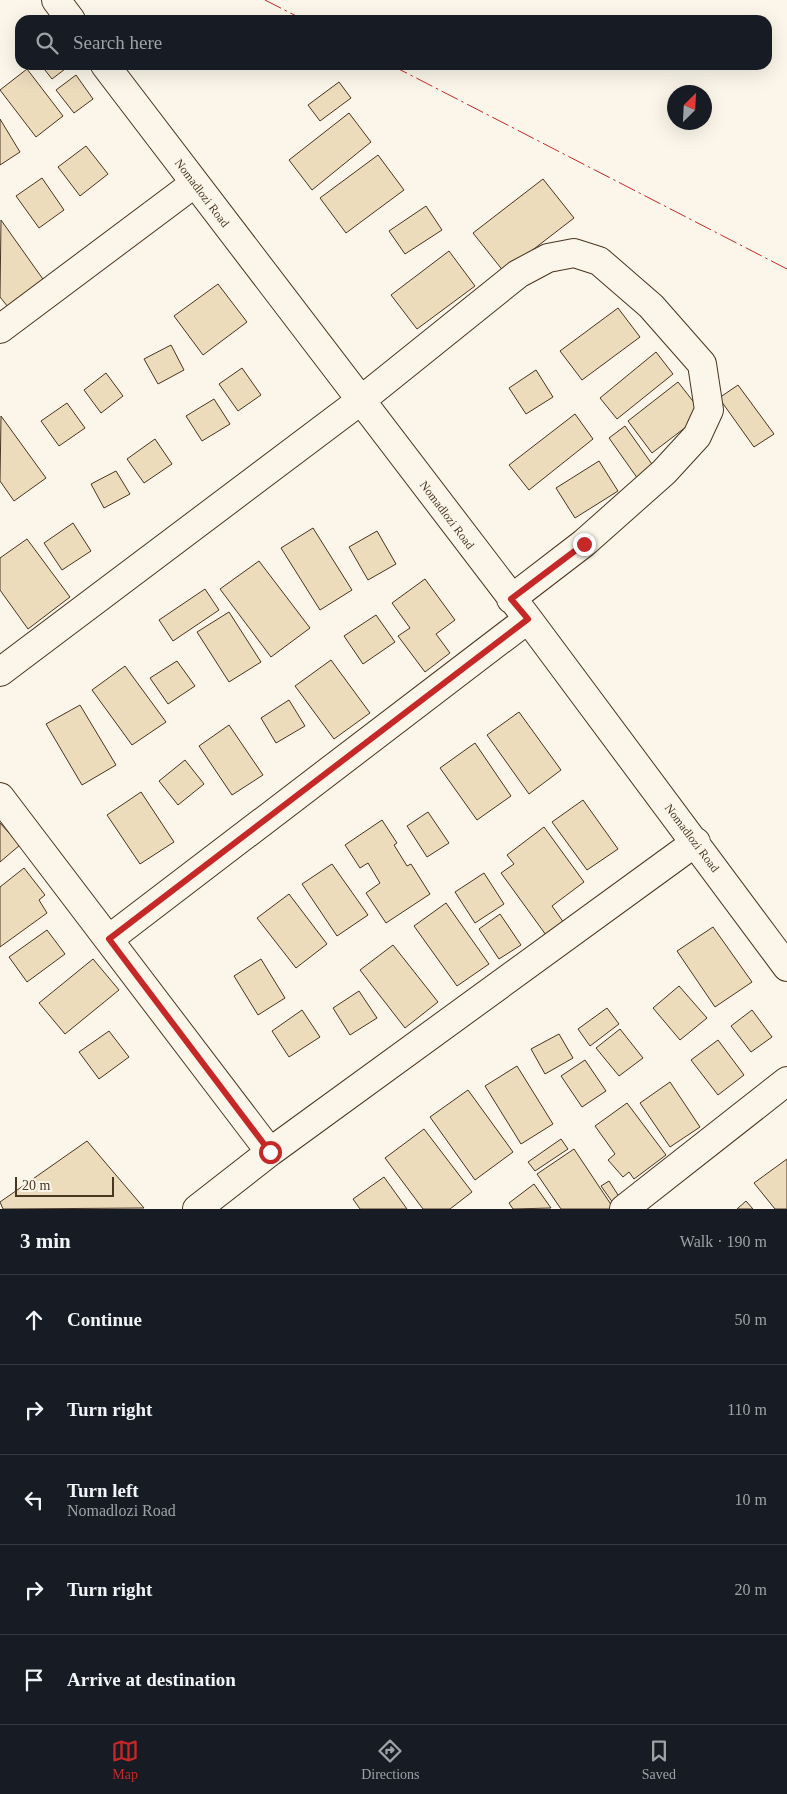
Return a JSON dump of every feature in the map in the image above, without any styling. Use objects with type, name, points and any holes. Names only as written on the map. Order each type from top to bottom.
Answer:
[{"type":"street","points":[[56,0],[68,15]]},
{"type":"street","name":"Nomadlozi Road","points":[[110,70],[696,842],[787,967]]},
{"type":"street","points":[[0,329],[195,183]]},
{"type":"street","points":[[0,672],[360,401],[518,274],[548,258],[574,253],[599,262],[651,306],[702,364],[708,410],[697,436],[664,472],[584,544],[520,609],[109,939]]},
{"type":"street","points":[[0,797],[270,1152]]},
{"type":"street","points":[[197,1209],[270,1152],[696,842]]},
{"type":"street","points":[[624,1209],[787,1081]]},
{"type":"building","points":[[28,70],[63,116],[36,137],[0,90]]},
{"type":"building","points":[[45,70],[64,70],[52,79]]},
{"type":"building","points":[[76,75],[93,99],[74,113],[56,90]]},
{"type":"building","points":[[339,82],[351,98],[320,121],[308,105]]},
{"type":"building","points":[[349,113],[371,142],[312,190],[289,160]]},
{"type":"building","points":[[0,119],[20,152],[0,165]]},
{"type":"building","points":[[86,146],[108,174],[80,196],[58,167]]},
{"type":"building","points":[[378,155],[404,190],[346,233],[320,198]]},
{"type":"building","points":[[42,178],[64,210],[39,228],[16,196]]},
{"type":"building","points":[[543,179],[574,218],[504,272],[473,233]]},
{"type":"building","points":[[426,206],[442,230],[405,254],[389,231]]},
{"type":"building","points":[[1,220],[45,282],[8,307],[0,297]]},
{"type":"building","points":[[449,251],[475,286],[417,329],[391,295]]},
{"type":"building","points":[[218,284],[247,322],[203,355],[174,316]]},
{"type":"building","points":[[618,308],[640,337],[582,380],[560,351]]},
{"type":"building","points":[[171,345],[184,370],[158,384],[144,359]]},
{"type":"building","points":[[656,352],[673,374],[617,419],[600,398]]},
{"type":"building","points":[[242,368],[261,395],[238,411],[219,384]]},
{"type":"building","points":[[536,370],[553,397],[526,414],[509,388]]},
{"type":"building","points":[[106,373],[123,396],[101,413],[84,390]]},
{"type":"building","points":[[678,382],[703,414],[652,453],[628,421]]},
{"type":"building","points":[[738,385],[774,434],[754,447],[719,398]]},
{"type":"building","points":[[214,399],[230,424],[202,441],[186,416]]},
{"type":"building","points":[[67,403],[85,428],[59,446],[41,421]]},
{"type":"building","points":[[575,414],[593,439],[529,490],[509,465]]},
{"type":"building","points":[[1,416],[46,478],[14,501],[0,481]]},
{"type":"building","points":[[625,426],[654,467],[638,479],[609,438]]},
{"type":"building","points":[[155,439],[172,464],[144,483],[127,459]]},
{"type":"building","points":[[599,461],[618,491],[575,518],[556,488]]},
{"type":"building","points":[[116,471],[130,494],[104,508],[91,484]]},
{"type":"building","points":[[73,523],[91,551],[62,570],[44,543]]},
{"type":"building","points":[[313,528],[352,590],[320,610],[281,548]]},
{"type":"building","points":[[377,531],[396,564],[368,580],[349,547]]},
{"type":"building","points":[[27,539],[70,597],[28,629],[0,590],[0,558]]},
{"type":"building","points":[[259,561],[310,628],[271,657],[220,589]]},
{"type":"building","points":[[425,579],[455,620],[436,634],[450,653],[425,672],[398,636],[410,628],[392,603]]},
{"type":"building","points":[[205,589],[219,610],[173,641],[159,620]]},
{"type":"building","points":[[229,612],[261,662],[229,682],[197,632]]},
{"type":"building","points":[[376,615],[395,642],[363,664],[344,636]]},
{"type":"building","points":[[331,660],[370,713],[334,739],[295,686]]},
{"type":"building","points":[[177,661],[195,686],[168,704],[150,678]]},
{"type":"building","points":[[125,666],[166,722],[132,745],[92,690]]},
{"type":"building","points":[[289,700],[305,726],[276,743],[261,718]]},
{"type":"building","points":[[80,705],[116,765],[82,785],[46,724]]},
{"type":"building","points":[[519,712],[561,770],[529,794],[487,735]]},
{"type":"building","points":[[229,725],[263,775],[232,795],[199,746]]},
{"type":"building","points":[[475,743],[511,796],[477,820],[440,768]]},
{"type":"building","points":[[185,760],[204,784],[178,805],[159,781]]},
{"type":"building","points":[[141,792],[174,842],[140,864],[107,815]]},
{"type":"building","points":[[583,800],[618,849],[587,870],[552,822]]},
{"type":"building","points":[[428,812],[449,843],[427,857],[407,826]]},
{"type":"building","points":[[382,820],[397,843],[394,845],[407,866],[411,864],[430,894],[386,923],[366,893],[380,883],[368,863],[360,868],[345,845]]},
{"type":"building","points":[[0,823],[20,845],[0,862]]},
{"type":"building","points":[[544,827],[584,882],[552,906],[564,923],[546,935],[501,873],[514,864],[507,855]]},
{"type":"building","points":[[332,864],[368,915],[337,936],[302,884]]},
{"type":"building","points":[[24,868],[45,895],[39,900],[47,913],[0,947],[0,887]]},
{"type":"building","points":[[484,873],[504,904],[475,923],[455,892]]},
{"type":"building","points":[[289,894],[327,944],[296,968],[257,918]]},
{"type":"building","points":[[446,903],[489,964],[457,986],[414,926]]},
{"type":"building","points":[[500,914],[521,945],[499,959],[479,929]]},
{"type":"building","points":[[713,927],[752,982],[715,1007],[677,951]]},
{"type":"building","points":[[47,930],[65,954],[27,982],[9,957]]},
{"type":"building","points":[[393,945],[438,1002],[405,1028],[360,970]]},
{"type":"building","points":[[93,959],[119,990],[65,1034],[39,1003]]},
{"type":"building","points":[[261,959],[285,998],[258,1015],[234,976]]},
{"type":"building","points":[[679,986],[707,1018],[680,1040],[653,1008]]},
{"type":"building","points":[[359,991],[377,1018],[350,1035],[333,1008]]},
{"type":"building","points":[[607,1008],[619,1024],[590,1046],[578,1029]]},
{"type":"building","points":[[302,1010],[320,1037],[289,1057],[272,1031]]},
{"type":"building","points":[[752,1010],[772,1037],[751,1052],[731,1026]]},
{"type":"building","points":[[620,1029],[643,1058],[619,1076],[596,1048]]},
{"type":"building","points":[[109,1031],[129,1057],[99,1079],[79,1052]]},
{"type":"building","points":[[559,1034],[573,1058],[545,1074],[531,1049]]},
{"type":"building","points":[[718,1040],[744,1075],[718,1095],[691,1060]]},
{"type":"building","points":[[585,1060],[606,1091],[582,1107],[561,1076]]},
{"type":"building","points":[[517,1066],[553,1124],[521,1144],[485,1086]]},
{"type":"building","points":[[670,1082],[700,1127],[670,1147],[640,1103]]},
{"type":"building","points":[[468,1090],[513,1152],[475,1180],[430,1117]]},
{"type":"building","points":[[627,1103],[666,1155],[634,1179],[629,1172],[623,1177],[608,1160],[615,1154],[595,1126]]},
{"type":"building","points":[[424,1129],[472,1192],[450,1209],[423,1209],[385,1158]]},
{"type":"building","points":[[561,1139],[568,1149],[535,1171],[528,1162]]},
{"type":"building","points":[[87,1141],[144,1208],[3,1209],[0,1202]]},
{"type":"building","points":[[574,1149],[614,1209],[561,1209],[537,1174]]},
{"type":"building","points":[[787,1159],[787,1209],[775,1209],[754,1183]]},
{"type":"building","points":[[384,1177],[407,1209],[360,1209],[353,1199]]},
{"type":"building","points":[[609,1181],[620,1198],[613,1203],[601,1186]]},
{"type":"building","points":[[534,1184],[551,1208],[513,1209],[509,1203]]},
{"type":"building","points":[[746,1201],[753,1209],[737,1209]]},
{"type":"power","points":[[265,0],[294,15]]},
{"type":"power","points":[[401,70],[787,269]]},
{"type":"route","points":[[270,1152],[109,939],[528,619],[511,599],[584,544]]}]
